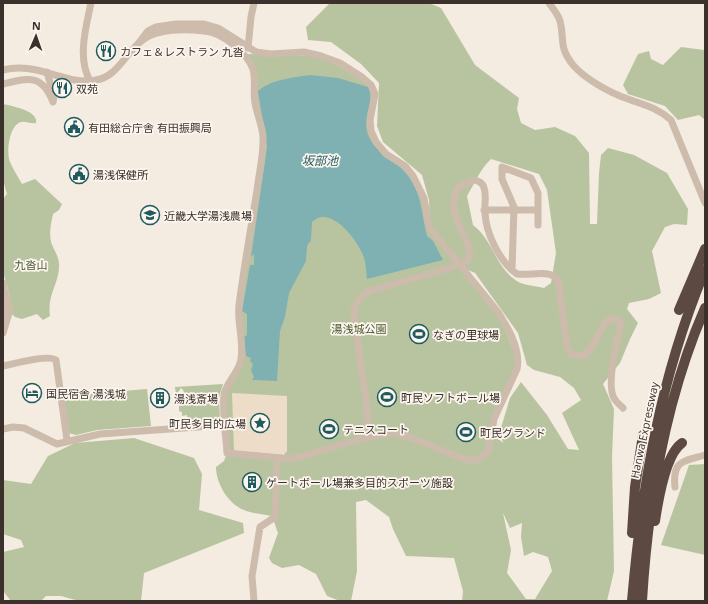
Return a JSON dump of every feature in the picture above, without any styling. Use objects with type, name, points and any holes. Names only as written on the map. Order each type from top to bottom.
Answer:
[{"type":"highway","points":[[679,310],[692,290],[705,249]]},
{"type":"highway","name":"Hanwa Expressway","points":[[632,601],[639,524],[652,442],[692,290],[705,270]]},
{"type":"highway","name":"Hanwa Expressway","points":[[643,601],[648,528],[660,454],[678,384],[704,311]]},
{"type":"highway","points":[[632,601],[633,514],[643,435]]},
{"type":"highway","points":[[643,601],[663,482],[675,448],[682,443]]},
{"type":"street","points":[[90,81],[85,68],[84,37],[91,3]]},
{"type":"street","points":[[248,48],[254,3]]},
{"type":"street","points":[[549,3],[560,22],[561,43],[566,55],[574,66],[591,79],[608,89],[626,98],[650,106],[662,112],[671,120],[705,203]]},
{"type":"street","points":[[3,70],[22,67],[90,81],[103,78],[111,73],[148,32],[156,27],[176,24],[204,24],[218,28],[248,48],[264,53],[293,51],[321,56],[340,63],[367,82],[375,94],[370,120],[373,137],[380,147],[405,166],[413,176],[424,198],[429,227],[498,312],[510,334],[518,357],[516,372],[494,419],[491,444],[488,452],[477,460],[467,460],[397,434],[381,434],[297,459],[227,453],[224,392],[239,367],[242,355],[239,307],[263,145],[262,132],[255,103],[254,71],[243,54],[225,40],[207,31],[164,31],[150,36],[138,44]]},
{"type":"street","points":[[3,84],[26,78],[32,79],[46,88],[53,102],[53,92],[47,72]]},
{"type":"street","points":[[512,270],[514,210],[502,179],[503,167],[531,178],[538,193],[538,225]]},
{"type":"street","points":[[369,437],[366,400],[354,316],[357,303],[363,295],[375,289],[468,260],[470,254],[454,210],[454,196],[459,187],[473,180],[482,184],[485,190],[484,210],[487,225],[491,236],[505,262],[517,274],[524,275],[546,273],[553,274],[558,279],[567,347],[571,354],[575,356],[583,356],[594,346],[606,322],[611,318],[619,320],[622,324],[616,344],[611,389],[614,398],[623,408]]},
{"type":"street","points":[[484,210],[538,210]]},
{"type":"street","points":[[3,283],[10,310],[3,333]]},
{"type":"street","points":[[3,315],[6,302],[5,291]]},
{"type":"street","points":[[3,366],[50,357],[56,360],[67,440]]},
{"type":"street","points":[[3,429],[19,427],[54,443],[60,444],[67,440],[100,434],[225,425]]},
{"type":"street","points":[[675,487],[674,480],[677,467],[683,460],[705,456]]},
{"type":"street","points":[[254,601],[252,576],[260,527],[275,517],[277,458]]},
{"type":"green space","name":"湯浅城公園","points":[[330,3],[429,3],[441,8],[475,65],[519,98],[517,109],[521,123],[535,130],[555,127],[575,136],[589,153],[590,224],[597,224],[601,155],[608,148],[634,155],[667,173],[688,209],[687,225],[674,224],[665,227],[652,251],[661,293],[649,299],[629,303],[627,309],[638,323],[620,363],[603,384],[614,409],[612,457],[614,571],[607,601],[462,601],[463,591],[454,558],[406,556],[389,517],[366,500],[356,502],[357,571],[351,601],[340,601],[327,596],[316,574],[299,565],[282,568],[272,563],[269,558],[278,533],[272,516],[251,512],[238,507],[224,492],[218,480],[216,467],[224,461],[227,453],[224,397],[239,367],[239,330],[263,145],[254,78],[243,54],[321,56],[371,85],[373,105],[373,137],[416,181],[430,228],[429,200],[422,175],[383,142],[377,126],[379,83],[361,64],[331,42],[308,40],[306,27]],"holes":[[[491,159],[539,174],[547,190],[556,253],[551,283],[544,288],[524,284],[514,279],[502,267],[485,237],[473,225],[467,196],[481,172]],[[463,268],[475,273],[518,333],[527,365],[534,370],[560,377],[574,388],[581,400],[562,413],[579,450],[568,449],[547,415],[521,382],[510,398],[500,431],[503,443],[495,435],[493,431],[495,417],[502,396],[518,361],[498,312]],[[503,513],[510,528],[522,523],[521,537],[524,556],[533,552],[548,557],[552,571],[535,599],[526,599],[507,573],[511,550]]]},
{"type":"green space","points":[[681,47],[704,50],[705,120],[699,115],[678,120],[665,106],[628,94],[623,85],[638,54],[649,51],[651,59],[663,65]]},
{"type":"green space","name":"九沓山","points":[[3,104],[29,112],[36,119],[36,123],[21,122],[17,124],[11,134],[8,152],[9,158],[22,184],[35,179],[62,204],[59,210],[53,214],[51,224],[51,242],[58,257],[59,268],[57,280],[51,296],[49,309],[50,316],[43,320],[37,314],[22,319],[15,317],[12,314],[10,296],[3,272],[3,199],[7,194],[3,180]]},
{"type":"green space","points":[[223,384],[219,397],[220,421],[188,424],[187,415],[182,416],[182,412],[179,411],[179,397],[184,391],[181,388],[176,395],[175,387]]},
{"type":"green space","points":[[147,389],[151,426],[97,430],[76,435],[68,433],[64,396]]},
{"type":"green space","points":[[134,438],[194,458],[202,474],[199,510],[243,523],[244,533],[144,573],[141,601],[79,601],[61,596],[46,596],[41,601],[11,601],[3,591],[3,552],[24,547],[21,540],[3,534],[3,480],[31,484],[48,456],[75,443]]},
{"type":"green space","points":[[705,464],[705,555],[661,545],[689,465]]},
{"type":"shaded area","name":"町民多目的広場","points":[[232,393],[287,396],[287,451],[284,455],[234,451]]},
{"type":"water","name":"坂部池","points":[[310,75],[338,78],[368,87],[370,98],[366,123],[369,137],[372,143],[380,151],[400,166],[410,178],[418,194],[427,236],[433,241],[443,260],[367,279],[366,265],[363,254],[347,231],[340,224],[326,217],[319,218],[312,222],[311,240],[307,246],[306,261],[289,293],[285,317],[280,331],[277,381],[252,380],[254,377],[251,370],[253,364],[250,361],[251,358],[246,356],[244,337],[247,335],[247,314],[242,311],[250,265],[254,265],[254,254],[251,257],[267,147],[258,91],[276,81]]},
{"type":"place","name":"カフェ＆レストラン 九沓","points":[[106,51]]},
{"type":"place","name":"双苑","points":[[62,88]]},
{"type":"place","name":"有田総合庁舎 有田振興局","points":[[74,127]]},
{"type":"place","name":"湯浅保健所","points":[[79,174]]},
{"type":"place","name":"近畿大学湯浅農場","points":[[150,215]]},
{"type":"place","name":"なぎの里球場","points":[[419,334]]},
{"type":"place","name":"国民宿舎 湯浅城","points":[[32,393]]},
{"type":"place","name":"町民ソフトボール場","points":[[387,397]]},
{"type":"place","name":"湯浅斎場","points":[[160,398]]},
{"type":"place","name":"町民多目的広場","points":[[260,423]]},
{"type":"place","name":"テニスコート","points":[[329,429]]},
{"type":"place","name":"町民グランド","points":[[466,432]]},
{"type":"place","name":"ゲートボール場兼多目的スポーツ施設","points":[[252,482]]}]
